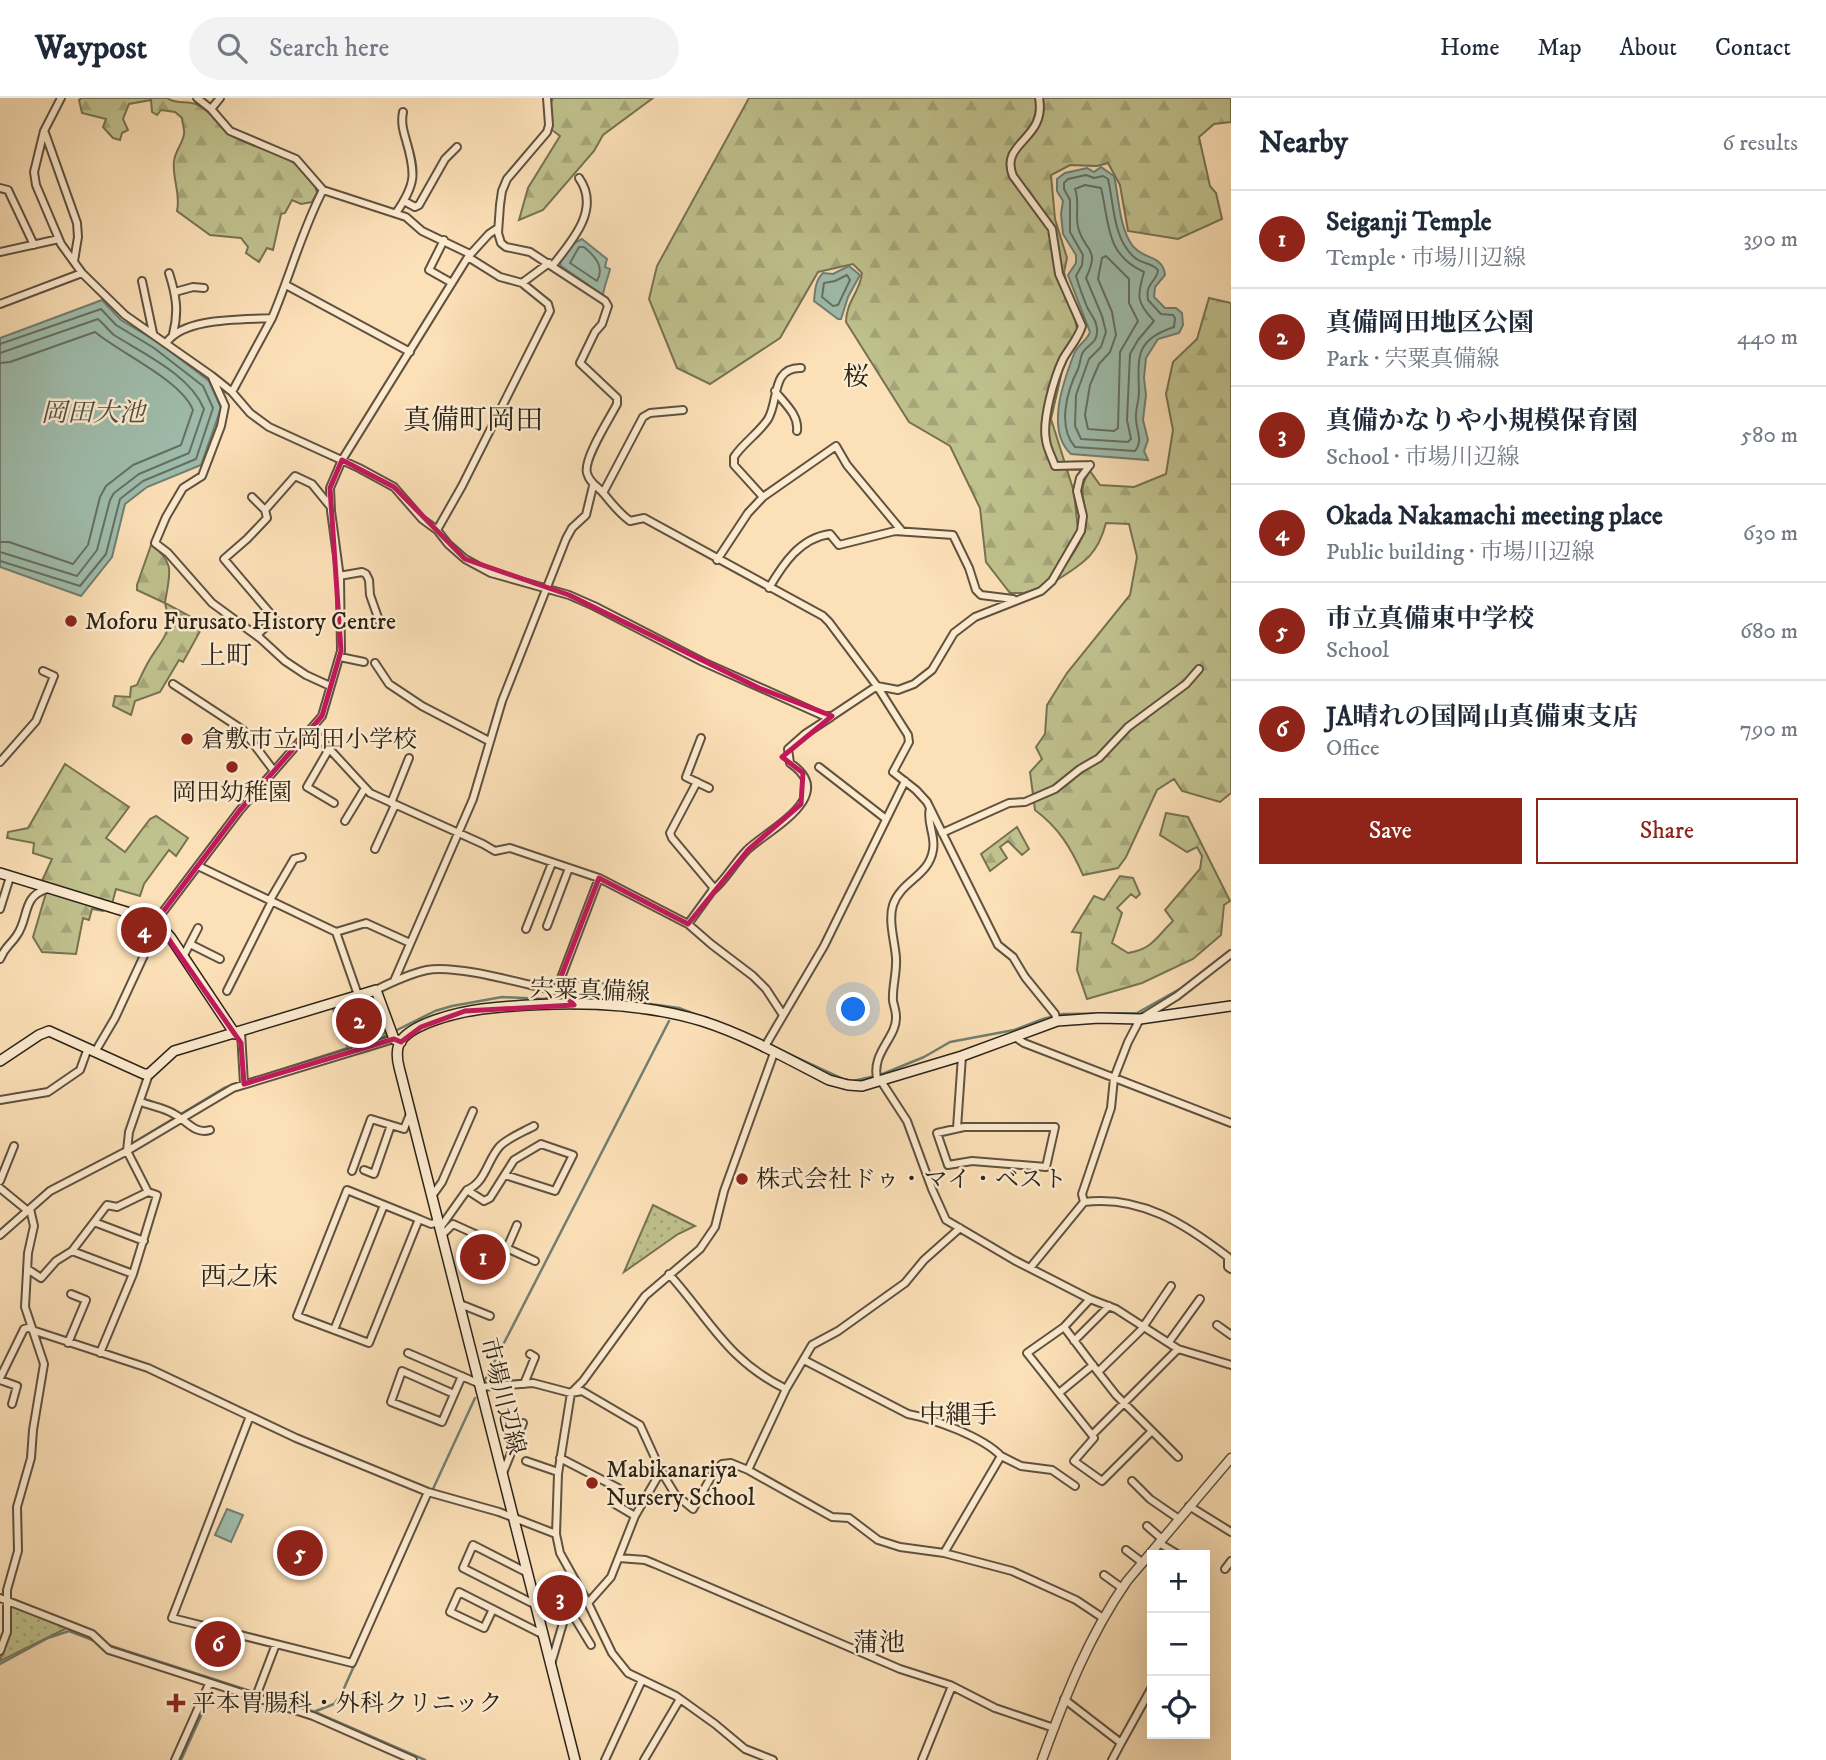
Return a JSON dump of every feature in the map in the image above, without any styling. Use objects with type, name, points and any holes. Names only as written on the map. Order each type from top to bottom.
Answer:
[{"type":"main road","points":[[0,873],[158,922],[238,1033]]},
{"type":"main road","points":[[0,1061],[44,1032],[56,1033],[149,1074],[174,1051],[376,990],[397,1040]]},
{"type":"main road","name":"宍粟真備線","points":[[397,1040],[421,1027],[465,1011],[497,1007],[574,1005],[644,1009],[702,1021],[765,1045],[774,1053],[839,1083],[855,1086],[962,1056],[1015,1037],[1056,1017],[1140,1019],[1231,1006]]},
{"type":"main road","name":"市場川辺線","points":[[397,1040],[397,1057],[575,1760]]},
{"type":"street","points":[[61,98],[44,131],[34,172],[36,185],[59,239],[74,261],[125,315],[212,376],[232,392],[250,413],[269,427],[394,487],[422,519],[437,530],[465,559],[491,573],[569,595],[759,688],[824,716],[832,716]]},
{"type":"street","points":[[197,98],[211,109],[230,131],[296,159],[323,190],[407,217],[422,231],[444,240],[500,277],[522,283],[548,304],[550,311],[437,530]]},
{"type":"street","points":[[211,109],[220,98]]},
{"type":"street","points":[[688,924],[712,891],[748,850],[777,828],[801,804],[807,783],[803,773],[790,763],[788,749],[805,734],[877,685],[898,690],[914,684],[932,670],[954,633],[975,617],[1041,591],[1052,581],[1081,531],[1083,516],[1077,491],[1080,478],[1090,466],[1055,466],[1046,443],[1045,430],[1061,364],[1082,326],[1059,274],[1052,229],[1013,176],[1009,166],[1010,157],[1039,122],[1039,98]]},
{"type":"street","points":[[548,99],[547,132],[507,178],[502,191],[498,228],[501,243],[506,247],[530,252],[551,264],[608,306],[602,324],[595,332],[580,363],[617,398],[617,404],[588,461],[586,472],[593,486],[630,521],[644,518],[823,616],[877,685],[881,696],[908,735],[909,742],[893,772],[916,790],[930,808],[998,944],[1013,957],[1056,1017]]},
{"type":"street","points":[[396,214],[413,182],[403,129],[403,112]]},
{"type":"street","points":[[44,131],[77,223],[74,261]]},
{"type":"street","points":[[404,201],[415,207],[419,205],[445,159],[457,147]]},
{"type":"street","points":[[522,283],[551,264],[577,234],[586,214],[584,186],[579,178]]},
{"type":"street","points":[[0,188],[8,190],[34,245]]},
{"type":"street","points":[[232,392],[272,318],[310,216],[323,190]]},
{"type":"street","points":[[0,1100],[48,1092],[80,1070],[115,1018],[158,922],[240,810],[322,716],[340,657],[342,628],[330,488],[342,460],[469,256],[498,228]]},
{"type":"street","points":[[0,253],[59,239]]},
{"type":"street","points":[[444,240],[429,270],[452,283]]},
{"type":"street","points":[[0,304],[82,272]]},
{"type":"street","points":[[167,342],[173,334],[178,313],[169,274]]},
{"type":"street","points":[[142,281],[153,333]]},
{"type":"street","points":[[286,285],[410,352]]},
{"type":"street","points":[[175,292],[193,287],[204,288]]},
{"type":"street","points":[[173,334],[216,321],[272,318]]},
{"type":"street","points":[[763,496],[734,465],[734,457],[767,420],[779,379],[794,368],[801,368]]},
{"type":"street","points":[[212,376],[225,406],[221,426],[202,476],[183,488],[166,516],[155,543],[168,553],[212,603],[285,661],[330,686]]},
{"type":"street","points":[[775,391],[795,415],[798,421],[797,431]]},
{"type":"street","points":[[603,493],[643,417],[650,413],[683,410]]},
{"type":"street","points":[[717,560],[748,513],[763,496],[836,446],[847,465],[901,530]]},
{"type":"street","points":[[265,510],[295,476],[312,484],[330,506]]},
{"type":"street","points":[[394,981],[481,778],[502,701],[566,539],[572,528],[586,515],[593,486]]},
{"type":"street","points":[[252,497],[265,510],[267,518],[224,559],[275,619],[259,633],[259,638]]},
{"type":"street","points":[[769,588],[785,561],[800,547],[815,539],[830,534],[839,545],[901,530],[953,535],[981,596],[1016,599]]},
{"type":"street","points":[[339,576],[362,572],[366,574],[381,626]]},
{"type":"street","points":[[340,657],[364,662]]},
{"type":"street","points":[[375,663],[389,684],[422,706],[489,741]]},
{"type":"street","points":[[943,833],[1009,803],[1025,802],[1055,789],[1099,758],[1128,727],[1186,684],[1199,670]]},
{"type":"street","points":[[0,762],[36,721],[54,676],[43,671]]},
{"type":"street","points":[[173,684],[243,730],[274,771]]},
{"type":"street","points":[[312,730],[365,788],[393,804],[495,851],[510,848],[599,878],[688,924],[753,976],[766,989],[783,1015]]},
{"type":"street","points":[[701,738],[685,776],[709,788]]},
{"type":"street","points":[[329,749],[307,787],[334,803]]},
{"type":"street","points":[[375,849],[409,758]]},
{"type":"street","points":[[819,767],[886,819]]},
{"type":"street","points":[[765,1045],[824,946],[905,781]]},
{"type":"street","points":[[697,782],[670,833],[710,880],[712,891]]},
{"type":"street","points":[[345,821],[365,788]]},
{"type":"street","points":[[930,808],[929,822],[934,847],[931,859],[923,872],[904,888],[893,906],[891,916],[897,972],[893,1000],[897,1017],[883,1046],[878,1079],[907,1121],[946,1220],[1030,1268],[1090,1299],[1110,1306],[1178,1349],[1231,1365]]},
{"type":"street","points":[[227,990],[294,859],[302,857]]},
{"type":"street","points":[[526,929],[552,863]]},
{"type":"street","points":[[198,866],[336,932],[366,923],[410,943]]},
{"type":"street","points":[[547,926],[569,869]]},
{"type":"street","points":[[0,909],[10,877]]},
{"type":"street","points":[[559,992],[599,878]]},
{"type":"street","points":[[1,956],[7,944],[17,936],[32,898],[38,891],[47,889]]},
{"type":"street","points":[[183,957],[198,928]]},
{"type":"street","points":[[336,932],[358,995]]},
{"type":"street","points":[[190,944],[220,959]]},
{"type":"street","points":[[1084,1202],[1082,1194],[1111,1108],[1115,1078],[1140,1019],[1185,990],[1231,954]]},
{"type":"street","points":[[376,990],[428,970],[453,969],[559,992],[574,1005]]},
{"type":"street","points":[[238,1033],[244,1081]]},
{"type":"street","points":[[1015,1037],[1024,1043],[1231,1123]]},
{"type":"street","points":[[0,1236],[26,1209],[50,1191],[244,1081],[397,1040]]},
{"type":"street","points":[[773,1760],[745,1749],[680,1699],[628,1673],[612,1653],[575,1582],[560,1553],[556,1534],[558,1472],[571,1393],[583,1381],[645,1296],[700,1249],[715,1227],[724,1191],[774,1053]]},
{"type":"street","points":[[957,1128],[962,1056]]},
{"type":"street","points":[[148,1192],[127,1148],[149,1074]]},
{"type":"street","points":[[141,1102],[178,1117],[202,1132],[209,1130]]},
{"type":"street","points":[[432,1196],[442,1182],[472,1111]]},
{"type":"street","points":[[352,1171],[371,1119],[404,1129],[411,1112]]},
{"type":"street","points":[[363,1170],[374,1174],[391,1125]]},
{"type":"street","points":[[440,1228],[467,1190],[481,1179],[501,1146],[534,1126]]},
{"type":"street","points":[[977,1127],[1055,1127],[1046,1167],[972,1161],[948,1166],[937,1133],[957,1128],[977,1127]]},
{"type":"street","points":[[467,1190],[484,1201],[490,1198],[514,1160],[541,1144],[573,1154],[555,1191],[505,1175]]},
{"type":"street","points":[[0,1181],[14,1146]]},
{"type":"street","points":[[419,1219],[369,1343],[297,1316],[347,1190],[419,1219],[440,1228],[453,1224],[535,1261]]},
{"type":"street","points":[[0,1651],[7,1632],[9,1578],[19,1543],[17,1507],[31,1458],[43,1370],[42,1356],[25,1307],[28,1253],[34,1226],[26,1209],[1,1191]]},
{"type":"street","points":[[29,1270],[41,1278],[56,1261],[72,1251],[107,1205],[117,1207],[148,1192],[157,1195],[133,1274],[100,1353]]},
{"type":"street","points":[[1030,1268],[1084,1202]]},
{"type":"street","points":[[1084,1202],[1130,1203],[1145,1207],[1195,1231],[1228,1257],[1228,1267],[1231,1269]]},
{"type":"street","points":[[334,1330],[384,1205]]},
{"type":"street","points":[[94,1223],[144,1241]]},
{"type":"street","points":[[507,1248],[517,1225]]},
{"type":"street","points":[[748,1470],[786,1390],[812,1345],[838,1331],[905,1283],[924,1260],[960,1228]]},
{"type":"street","points":[[72,1251],[133,1274]]},
{"type":"street","points":[[669,1274],[729,1349],[765,1379],[786,1390]]},
{"type":"street","points":[[1098,1372],[1143,1326],[1171,1286]]},
{"type":"street","points":[[68,1343],[86,1300],[71,1294]]},
{"type":"street","points":[[1090,1299],[1064,1328],[1027,1353],[1094,1438],[1074,1461],[1102,1481],[1151,1432]]},
{"type":"street","points":[[1169,1342],[1200,1300]]},
{"type":"street","points":[[460,1304],[490,1316]]},
{"type":"street","points":[[1074,1341],[1110,1306]]},
{"type":"street","points":[[1217,1325],[1231,1335]]},
{"type":"street","points":[[1064,1328],[1124,1403],[1178,1457]]},
{"type":"street","points":[[12,1404],[18,1386],[0,1379],[24,1329],[31,1329],[148,1368],[296,1438],[428,1492],[499,1511],[556,1534]]},
{"type":"street","points":[[1092,1435],[1178,1349]]},
{"type":"street","points":[[408,1353],[480,1386],[533,1383],[571,1393],[582,1391],[640,1425],[675,1494],[693,1509],[715,1470],[722,1464],[731,1462],[832,1517],[849,1518],[878,1540],[900,1547],[944,1553],[1012,1571],[1076,1600],[1103,1618]]},
{"type":"street","points":[[524,1384],[535,1357],[530,1354]]},
{"type":"street","points":[[804,1360],[908,1414],[955,1429],[989,1445],[1001,1456],[1021,1466],[1052,1470],[1074,1486]]},
{"type":"street","points":[[1059,1393],[1093,1365]]},
{"type":"street","points":[[454,1394],[402,1371],[391,1402],[442,1422],[462,1376]]},
{"type":"street","points":[[250,1416],[172,1618],[352,1663],[428,1492]]},
{"type":"street","points":[[502,1475],[523,1423]]},
{"type":"street","points":[[944,1553],[1001,1456]]},
{"type":"street","points":[[560,1458],[618,1488],[613,1503],[635,1517]]},
{"type":"street","points":[[1042,1760],[1064,1699],[1103,1618],[1122,1588],[1231,1458]]},
{"type":"street","points":[[526,1461],[558,1472]]},
{"type":"street","points":[[588,1603],[611,1577],[635,1517],[661,1471]]},
{"type":"street","points":[[1132,1481],[1150,1499],[1179,1519]]},
{"type":"street","points":[[1189,1507],[1231,1532]]},
{"type":"street","points":[[1147,1526],[1172,1550]]},
{"type":"street","points":[[526,1572],[473,1545],[463,1568],[534,1604]]},
{"type":"street","points":[[1126,1550],[1143,1563]]},
{"type":"street","points":[[620,1558],[645,1560],[656,1564],[900,1669],[952,1686],[995,1708],[1054,1728]]},
{"type":"street","points":[[1225,1569],[1231,1561]]},
{"type":"street","points":[[1104,1575],[1122,1588]]},
{"type":"street","points":[[551,1666],[575,1582]]},
{"type":"street","points":[[493,1609],[484,1628],[450,1612],[459,1592],[493,1609],[542,1634]]},
{"type":"street","points":[[0,1598],[92,1634],[109,1650],[313,1716],[413,1760]]},
{"type":"street","points":[[568,1607],[590,1645]]},
{"type":"street","points":[[256,1696],[276,1644]]},
{"type":"street","points":[[605,1760],[642,1680]]},
{"type":"street","points":[[175,1760],[209,1684]]},
{"type":"street","points":[[922,1760],[952,1686]]},
{"type":"street","points":[[1112,1760],[1147,1696]]},
{"type":"street","points":[[644,1760],[680,1699]]},
{"type":"street","points":[[1064,1699],[1121,1743]]},
{"type":"highlighted area","points":[[342,460],[394,487],[465,559],[569,595],[759,688],[832,716],[782,757],[803,773],[801,804],[748,850],[688,924],[599,878],[557,987],[574,1005],[465,1011],[421,1027],[401,1042],[394,1039],[244,1084],[241,1043],[156,921],[240,810],[322,716],[341,651],[330,488]]},
{"type":"green space","points":[[167,98],[198,105],[230,135],[281,156],[304,170],[317,193],[312,202],[301,204],[292,200],[285,213],[281,214],[273,250],[267,248],[259,262],[246,253],[248,247],[241,238],[210,235],[177,211],[174,161],[184,134],[182,118],[175,112],[161,110],[157,115],[152,112],[151,100],[129,104],[123,119],[128,130],[122,133],[120,140],[113,138],[103,127],[106,119],[82,113],[79,100]]},
{"type":"green space","points":[[553,98],[653,98],[603,135],[594,151],[543,210],[519,220],[528,188],[560,136],[552,130],[550,105]]},
{"type":"green space","points":[[749,98],[1231,98],[1231,122],[1214,124],[1199,137],[1210,186],[1216,193],[1222,219],[1178,239],[1128,231],[1120,185],[1108,163],[1097,166],[1070,165],[1051,175],[1055,219],[1067,258],[1064,272],[1078,333],[1062,371],[1051,419],[1074,492],[1078,530],[1050,579],[1040,588],[1024,593],[1010,593],[986,562],[980,508],[950,446],[909,422],[846,322],[848,309],[862,273],[853,264],[818,272],[780,338],[710,384],[677,368],[649,299],[657,266]]},
{"type":"green space","points":[[1209,298],[1231,303],[1231,793],[1220,802],[1182,791],[1174,779],[1157,790],[1126,857],[1118,868],[1083,875],[1064,839],[1035,810],[1030,772],[1042,759],[1036,747],[1045,734],[1047,705],[1067,673],[1130,595],[1137,557],[1129,524],[1106,523],[1098,544],[1087,559],[1054,582],[1083,536],[1086,514],[1083,487],[1090,471],[1100,485],[1134,487],[1166,474],[1173,430],[1166,394],[1173,362],[1197,339]]},
{"type":"green space","points":[[151,545],[168,564],[165,603],[137,590]]},
{"type":"green space","points":[[165,603],[204,624],[183,662],[179,660],[160,692],[135,701],[131,715],[113,706],[115,696],[130,697],[131,687],[137,685],[166,634],[168,622]]},
{"type":"green space","points":[[65,764],[129,807],[106,838],[125,852],[150,819],[156,816],[188,838],[176,856],[169,850],[144,884],[140,896],[116,889],[112,904],[103,911],[92,909],[89,920],[83,918],[76,954],[42,952],[33,937],[48,886],[41,883],[52,859],[33,853],[34,843],[7,838],[8,832],[28,828]]},
{"type":"green space","points":[[1166,813],[1188,817],[1230,901],[1224,905],[1221,935],[1193,959],[1142,983],[1087,999],[1077,970],[1081,933],[1072,932],[1094,896],[1104,900],[1120,876],[1133,878],[1140,894],[1136,898],[1131,894],[1117,908],[1122,913],[1112,943],[1128,953],[1136,951],[1154,942],[1173,921],[1165,910],[1200,869],[1202,856],[1197,847],[1187,852],[1160,835]]},
{"type":"green space","points":[[1017,827],[1029,849],[1022,855],[1008,841],[1000,847],[1007,858],[990,871],[981,854]]},
{"type":"green space","points":[[365,998],[376,1006],[385,1033],[347,1046],[333,1009]]},
{"type":"green space","points":[[653,1205],[695,1226],[678,1234],[624,1272]]},
{"type":"green space","points":[[11,1605],[67,1628],[0,1661],[9,1630]]},
{"type":"water","points":[[1101,167],[1114,176],[1122,221],[1132,245],[1136,250],[1156,260],[1163,268],[1165,275],[1155,287],[1154,297],[1165,308],[1176,308],[1182,313],[1183,325],[1179,333],[1158,339],[1146,358],[1143,420],[1148,440],[1144,451],[1148,460],[1071,454],[1063,444],[1059,432],[1059,405],[1066,377],[1076,351],[1090,332],[1068,275],[1076,263],[1076,255],[1063,234],[1063,201],[1057,191],[1057,179],[1065,173],[1087,168],[1094,172]]},
{"type":"water","points":[[582,239],[607,259],[605,267],[610,269],[603,295],[561,266],[560,263],[574,243]]},
{"type":"water","points":[[849,266],[860,275],[848,297],[841,319],[838,319],[814,301],[816,286],[823,273],[833,274]]},
{"type":"water","name":"岡田大池","points":[[102,300],[121,320],[158,342],[209,381],[221,408],[201,465],[147,487],[125,504],[112,557],[81,596],[0,567],[0,338]]},
{"type":"water","points":[[227,1509],[243,1515],[231,1542],[215,1535]]},
{"type":"waterway","points":[[780,1050],[853,1081],[880,1075],[924,1057],[950,1042],[1014,1030],[1063,1014],[1137,1013],[1185,986],[1231,950]]},
{"type":"waterway","points":[[395,1031],[435,1011],[452,1006],[502,997],[544,999],[555,996],[574,983],[588,979],[601,982],[629,1001],[679,1008],[742,1032]]},
{"type":"waterway","points":[[484,1382],[669,1021]]},
{"type":"waterway","points":[[4,1228],[48,1188],[123,1149],[224,1088],[388,1035]]},
{"type":"waterway","points":[[433,1489],[475,1398]]},
{"type":"waterway","points":[[316,1711],[334,1704],[341,1695],[430,1496]]},
{"type":"waterway","points":[[0,1664],[48,1638],[69,1631],[95,1641]]},
{"type":"waterway","points":[[108,1645],[315,1712],[425,1760]]},
{"type":"waterway","points":[[181,1760],[210,1696]]},
{"type":"place","name":"Moforu Furusato History Centre","points":[[71,621]]},
{"type":"place","name":"倉敷市立岡田小学校","points":[[187,739]]},
{"type":"place","name":"岡田幼稚園","points":[[232,767]]},
{"type":"place","name":"Okada Nakamachi meeting place","points":[[144,930]]},
{"type":"place","name":"真備岡田地区公園","points":[[359,1021]]},
{"type":"place","name":"株式会社ドゥ・マイ・ベスト","points":[[742,1179]]},
{"type":"place","name":"Seiganji Temple","points":[[483,1257]]},
{"type":"place","name":"Mabikanariya Nursery School","points":[[592,1483]]},
{"type":"place","name":"市立真備東中学校","points":[[300,1553]]},
{"type":"place","name":"真備かなりや小規模保育園","points":[[560,1598]]},
{"type":"place","name":"JA晴れの国岡山真備東支店","points":[[218,1644]]},
{"type":"place","name":"平本胃腸科・外科クリニック","points":[[176,1703]]},
{"type":"district","name":"桜","points":[[856,376]]},
{"type":"district","name":"真備町岡田","points":[[473,419]]},
{"type":"district","name":"上町","points":[[226,655]]},
{"type":"district","name":"西之床","points":[[239,1276]]},
{"type":"district","name":"中縄手","points":[[958,1414]]},
{"type":"district","name":"蒲池","points":[[879,1642]]}]
